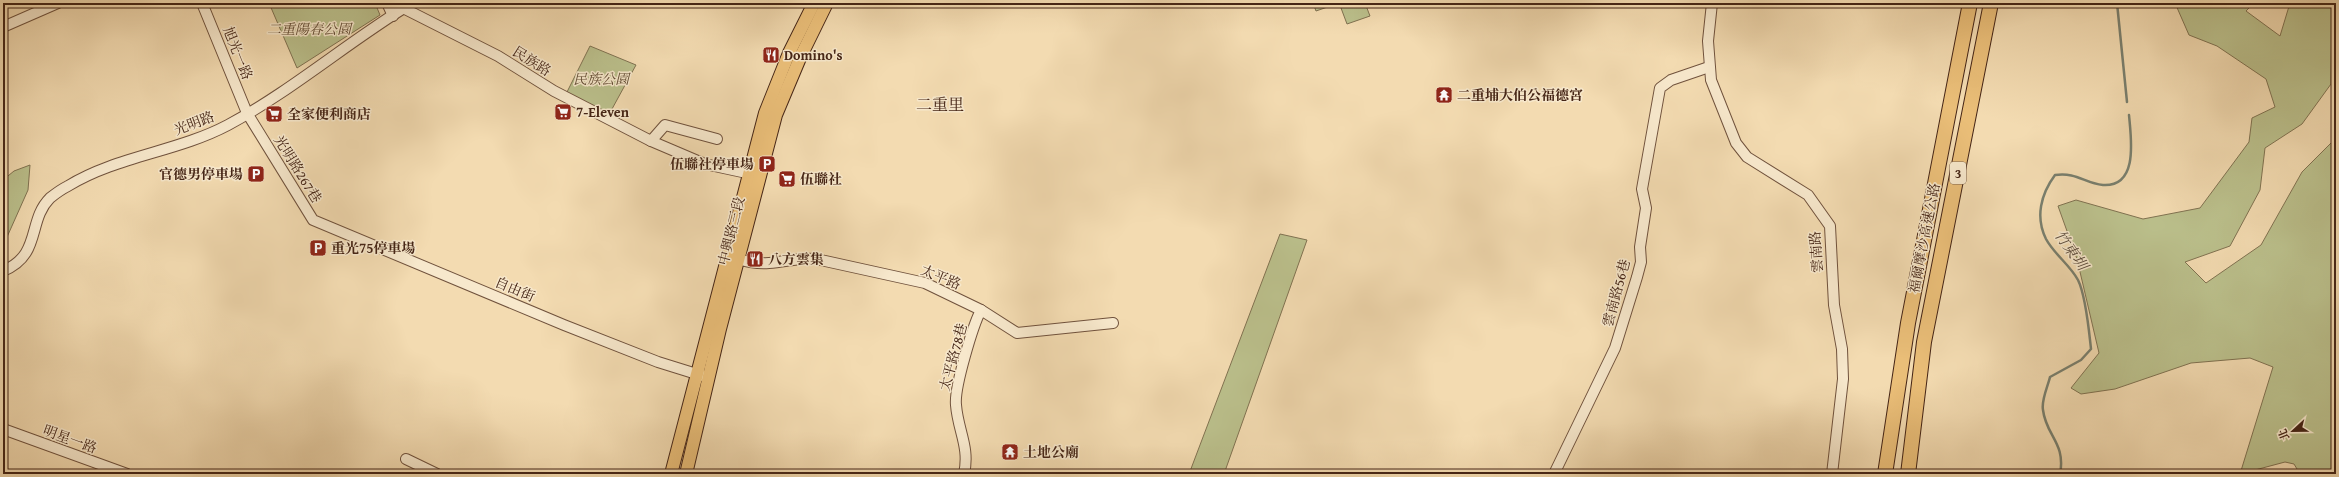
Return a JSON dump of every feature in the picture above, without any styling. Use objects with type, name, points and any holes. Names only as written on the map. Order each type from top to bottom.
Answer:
[{"type":"highway","name":"福爾摩沙高速公路","points":[[1885,474],[1908,323],[1970,3]]},
{"type":"highway","name":"福爾摩沙高速公路","points":[[1908,474],[1924,342],[1990,3]]},
{"type":"main road","name":"中興路三段","points":[[671,474],[703,376],[734,258],[754,175],[765,113],[789,53],[814,3]]},
{"type":"main road","name":"中興路三段","points":[[754,175],[776,115],[800,58],[827,3]]},
{"type":"main road","name":"中興路三段","points":[[686,474],[703,376]]},
{"type":"street","points":[[3,27],[58,3]]},
{"type":"street","name":"旭光一路","points":[[202,3],[247,113]]},
{"type":"street","points":[[388,3],[393,16]]},
{"type":"street","name":"雲南路","points":[[1712,3],[1708,40],[1711,80],[1736,143],[1747,156],[1808,195],[1830,226],[1834,305],[1842,349],[1843,379],[1832,474]]},
{"type":"street","name":"光明路","points":[[3,271],[12,268],[25,256],[33,241],[40,216],[50,199],[68,186],[130,159],[168,148],[227,125],[307,77],[408,6]]},
{"type":"street","name":"民族路","points":[[408,6],[498,56],[554,91],[651,141],[705,164],[754,175]]},
{"type":"street","name":"雲南路56巷","points":[[1554,474],[1615,348],[1637,277],[1641,262],[1642,229],[1646,208],[1642,189],[1660,88],[1671,80],[1709,67]]},
{"type":"street","name":"光明路267巷","points":[[247,113],[313,220]]},
{"type":"street","points":[[651,141],[665,125],[717,139]]},
{"type":"street","name":"自由街","points":[[313,220],[564,325],[658,362],[703,376]]},
{"type":"street","name":"太平路","points":[[734,258],[770,263],[802,257],[925,284],[981,310],[1017,333],[1113,323]]},
{"type":"street","name":"太平路78巷","points":[[964,474],[967,459],[955,404],[958,383],[981,310]]},
{"type":"street","name":"明星一路","points":[[3,429],[127,474]]},
{"type":"street","points":[[406,459],[436,474]]},
{"type":"green space","name":"二重陽春公園","points":[[269,3],[375,3],[380,15],[297,68]]},
{"type":"green space","points":[[1313,3],[1339,3],[1316,11]]},
{"type":"green space","points":[[1354,3],[1365,3],[1370,16],[1347,24],[1341,8]]},
{"type":"green space","points":[[2175,3],[2196,3],[2200,8],[2204,3],[2254,3],[2246,11],[2280,36],[2290,3],[2328,3],[2332,8],[2331,84],[2302,124],[2265,148],[2260,190],[2230,246],[2185,262],[2206,283],[2261,245],[2302,172],[2336,138],[2336,474],[2300,474],[2294,464],[2285,462],[2240,474],[2273,367],[2250,358],[2191,363],[2115,389],[2081,394],[2071,388],[2099,353],[2077,259],[2058,206],[2076,200],[2143,219],[2200,208],[2249,142],[2252,118],[2275,107],[2266,79],[2217,46],[2189,35]]},
{"type":"green space","name":"民族公園","points":[[590,46],[636,65],[606,120],[564,98]]},
{"type":"green space","points":[[30,165],[28,190],[3,246],[3,180],[14,171]]},
{"type":"green space","points":[[1280,234],[1307,240],[1224,474],[1189,474]]},
{"type":"waterway","name":"竹東圳","points":[[2117,3],[2127,102]]},
{"type":"waterway","name":"竹東圳","points":[[2060,474],[2060,455],[2058,447],[2045,419],[2043,410],[2044,398],[2050,377],[2081,360],[2091,349],[2087,314],[2081,287],[2071,269],[2053,250],[2046,239],[2041,222],[2041,206],[2046,190],[2055,175],[2063,174],[2075,176],[2103,185],[2115,184],[2123,178],[2128,170],[2130,159],[2131,136],[2129,115]]},
{"type":"place","name":"Domino's","points":[[771,55]]},
{"type":"place","name":"二重埔大伯公福德宮","points":[[1444,95]]},
{"type":"place","name":"7-Eleven","points":[[563,112]]},
{"type":"place","name":"全家便利商店","points":[[274,114]]},
{"type":"place","name":"伍聯社停車場","points":[[767,164]]},
{"type":"place","name":"官德男停車場","points":[[256,174]]},
{"type":"place","name":"伍聯社","points":[[787,179]]},
{"type":"place","name":"重光75停車場","points":[[318,248]]},
{"type":"place","name":"八方雲集","points":[[755,259]]},
{"type":"place","name":"土地公廟","points":[[1010,452]]},
{"type":"district","name":"二重里","points":[[940,104]]}]
